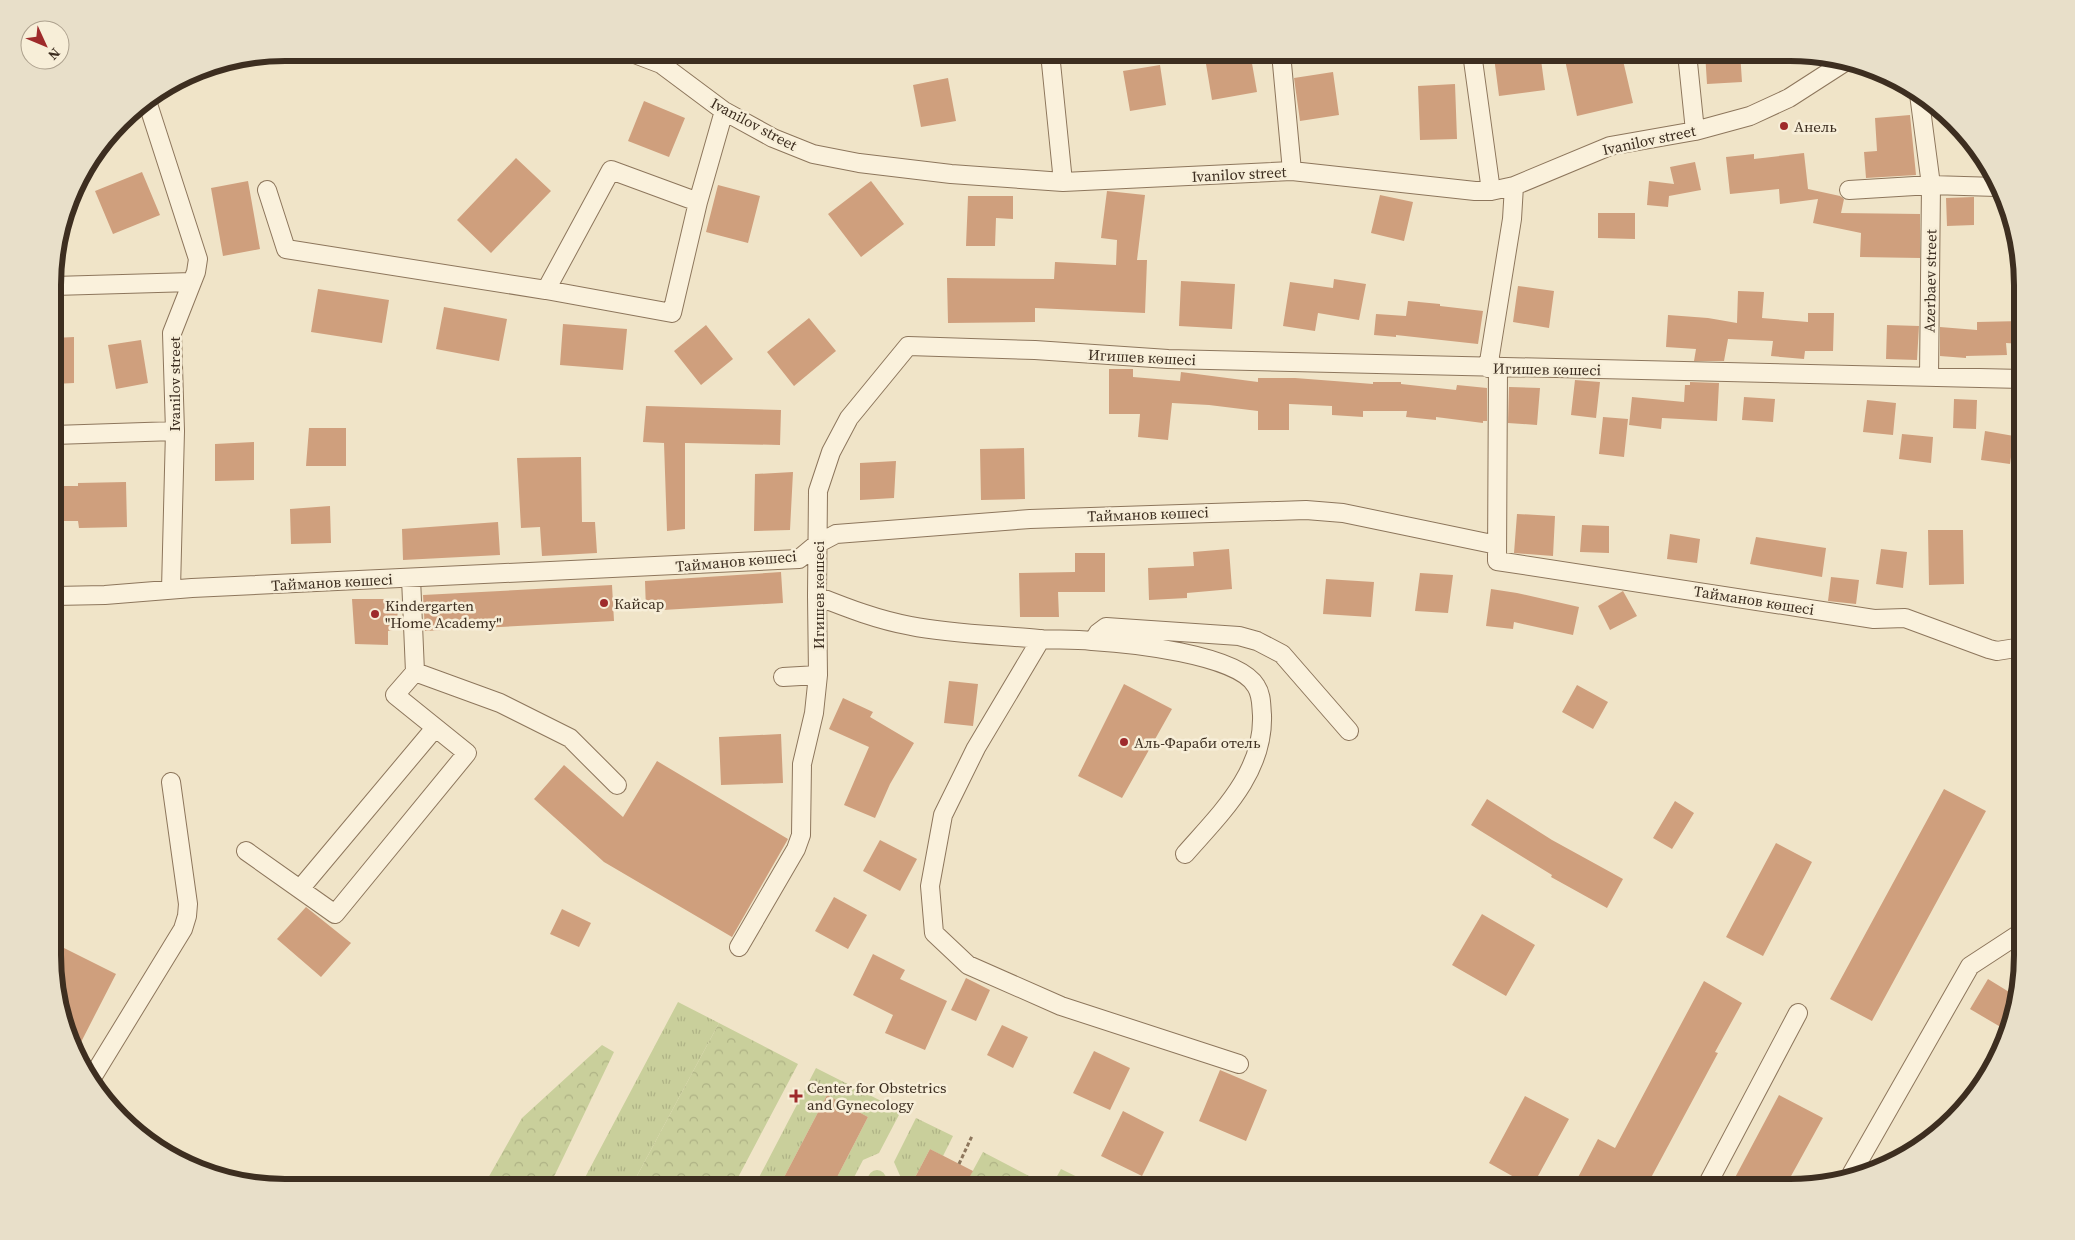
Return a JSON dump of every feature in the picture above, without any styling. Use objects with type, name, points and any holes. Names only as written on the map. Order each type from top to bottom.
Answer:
[{"type":"street","name":"Ivanilov street","points":[[653,61],[660,64],[724,111],[774,138],[813,154],[859,163],[1063,182],[1292,171],[1475,191],[1491,191],[1514,186],[1610,146],[1695,131],[1750,116],[1789,98],[1838,67]]},
{"type":"street","points":[[1051,61],[1063,182]]},
{"type":"street","points":[[1282,61],[1292,171]]},
{"type":"street","points":[[1473,61],[1491,191]]},
{"type":"street","points":[[1689,61],[1695,131]]},
{"type":"street","name":"Azerbaev street","points":[[1921,104],[1931,185],[1929,377]]},
{"type":"street","name":"Ivanilov street","points":[[148,108],[198,259],[196,272],[172,333],[175,431],[171,589]]},
{"type":"street","points":[[267,190],[286,249],[546,290],[672,313],[698,202],[724,111]]},
{"type":"street","points":[[546,290],[611,170],[698,202]]},
{"type":"street","points":[[1849,190],[1931,185],[1991,186]]},
{"type":"street","name":"Тайманов көшесі","points":[[1514,186],[1512,219],[1493,368],[1497,561],[1874,619],[1905,618],[1989,649],[1998,651],[2014,648]]},
{"type":"street","points":[[61,286],[192,282]]},
{"type":"street","name":"Игишев көшесі","points":[[739,947],[796,848],[801,835],[802,764],[814,713],[818,676],[818,491],[831,452],[849,418],[908,346],[1035,350],[1168,359],[2014,379]]},
{"type":"street","points":[[61,435],[175,431]]},
{"type":"street","name":"Тайманов көшесі","points":[[61,596],[799,558],[817,544],[836,534],[1030,518],[1306,510],[1343,513],[1497,545]]},
{"type":"street","points":[[246,851],[335,914],[467,753],[395,695],[415,672],[411,578]]},
{"type":"street","points":[[817,596],[863,614],[911,626],[1041,639],[1093,641],[1177,652],[1214,660],[1233,668],[1256,684],[1261,696],[1262,722],[1259,748],[1250,772],[1234,797],[1185,854]]},
{"type":"street","points":[[1093,641],[1098,633],[1106,627],[1239,636],[1256,641],[1282,654],[1294,665],[1350,731]]},
{"type":"street","points":[[1041,639],[976,748],[943,814],[930,886],[934,933],[968,965],[1060,1006],[1239,1064]]},
{"type":"street","points":[[415,672],[500,703],[570,738],[617,785]]},
{"type":"street","points":[[783,677],[818,676]]},
{"type":"street","points":[[300,889],[435,728]]},
{"type":"street","points":[[95,1073],[183,929],[187,916],[188,904],[171,782]]},
{"type":"street","points":[[1854,1169],[1970,966],[2014,937]]},
{"type":"street","points":[[1710,1179],[1798,1013]]},
{"type":"path","points":[[959,1164],[972,1136]]},
{"type":"green space","points":[[678,1002],[719,1023],[635,1179],[584,1179]]},
{"type":"green space","points":[[719,1023],[798,1064],[737,1179],[635,1179]]},
{"type":"green space","points":[[602,1045],[614,1052],[553,1179],[488,1179],[522,1118]]},
{"type":"green space","points":[[816,1068],[901,1111],[879,1153],[863,1160],[853,1179],[836,1179],[868,1117],[827,1095],[783,1179],[758,1179]]},
{"type":"green space","points":[[916,1118],[953,1136],[943,1156],[930,1149],[914,1179],[901,1178],[894,1162]]},
{"type":"green space","points":[[983,1152],[1029,1176],[1027,1179],[968,1179]]},
{"type":"green space","points":[[1061,1169],[1082,1179],[1055,1179]]},
{"type":"green space","points":[[873,1170],[881,1170],[886,1175],[886,1179],[868,1179],[868,1175]]},
{"type":"building","points":[[1206,61],[1252,61],[1257,92],[1212,100]]},
{"type":"building","points":[[1495,61],[1541,61],[1545,90],[1499,96]]},
{"type":"building","points":[[1565,61],[1623,61],[1633,103],[1577,116]]},
{"type":"building","points":[[1706,61],[1741,61],[1742,82],[1707,84]]},
{"type":"building","points":[[1160,65],[1166,105],[1130,111],[1123,71]]},
{"type":"building","points":[[1333,72],[1339,115],[1300,121],[1294,78]]},
{"type":"building","points":[[948,78],[956,121],[921,127],[913,85]]},
{"type":"building","points":[[1455,84],[1457,139],[1420,140],[1418,86]]},
{"type":"building","points":[[644,101],[685,118],[669,157],[628,141]]},
{"type":"building","points":[[1910,115],[1916,175],[1866,178],[1864,152],[1877,151],[1875,118]]},
{"type":"building","points":[[1804,153],[1808,189],[1840,196],[1844,199],[1841,213],[1920,214],[1920,258],[1860,257],[1861,233],[1813,223],[1818,199],[1780,204],[1779,189],[1730,194],[1726,157],[1754,154],[1754,159]]},
{"type":"building","points":[[516,158],[551,191],[491,253],[457,220]]},
{"type":"building","points":[[1695,162],[1701,190],[1669,196],[1668,207],[1647,205],[1649,181],[1674,184],[1670,167]]},
{"type":"building","points":[[142,172],[160,215],[113,234],[95,191]]},
{"type":"building","points":[[248,181],[260,249],[223,256],[211,188]]},
{"type":"building","points":[[871,181],[904,224],[861,257],[828,214]]},
{"type":"building","points":[[718,185],[760,196],[748,243],[706,232]]},
{"type":"building","points":[[1107,191],[1145,195],[1137,260],[1147,260],[1145,313],[1035,308],[1035,322],[948,323],[947,278],[1054,279],[1055,262],[1116,265],[1117,240],[1101,238]]},
{"type":"building","points":[[1380,195],[1413,202],[1404,241],[1371,233]]},
{"type":"building","points":[[968,196],[1013,196],[1013,219],[996,218],[995,246],[966,246]]},
{"type":"building","points":[[1974,197],[1974,225],[1947,226],[1946,198]]},
{"type":"building","points":[[1598,213],[1635,213],[1635,239],[1598,238]]},
{"type":"building","points":[[1334,279],[1366,284],[1359,320],[1318,313],[1315,331],[1283,326],[1290,282],[1333,288]]},
{"type":"building","points":[[1181,281],[1235,284],[1232,329],[1179,326]]},
{"type":"building","points":[[1518,286],[1554,291],[1549,328],[1513,322]]},
{"type":"building","points":[[318,289],[389,300],[382,343],[311,332]]},
{"type":"building","points":[[1738,291],[1764,292],[1762,318],[1808,322],[1808,313],[1834,313],[1833,351],[1805,351],[1804,359],[1771,356],[1773,341],[1728,339],[1724,361],[1694,361],[1696,349],[1666,347],[1668,315],[1708,318],[1737,323]]},
{"type":"building","points":[[1408,301],[1483,311],[1478,344],[1396,335],[1396,337],[1374,335],[1376,314],[1406,316]]},
{"type":"building","points":[[444,307],[507,319],[499,361],[436,349]]},
{"type":"building","points":[[809,318],[836,351],[794,386],[767,352]]},
{"type":"building","points":[[2014,321],[2014,344],[2006,343],[2007,355],[1966,356],[1966,358],[1940,356],[1940,327],[1977,330],[1977,322]]},
{"type":"building","points":[[563,324],[627,329],[623,370],[560,365]]},
{"type":"building","points":[[706,325],[733,359],[701,385],[674,351]]},
{"type":"building","points":[[1887,325],[1919,326],[1917,360],[1886,359]]},
{"type":"building","points":[[74,337],[74,383],[61,384],[61,338]]},
{"type":"building","points":[[141,340],[148,383],[116,389],[108,345]]},
{"type":"building","points":[[1109,369],[1133,369],[1133,377],[1180,381],[1181,372],[1258,382],[1258,378],[1295,378],[1373,384],[1373,382],[1401,382],[1401,384],[1456,390],[1457,385],[1487,388],[1487,421],[1483,421],[1483,423],[1436,417],[1436,420],[1406,417],[1407,411],[1363,411],[1363,417],[1332,415],[1332,406],[1289,404],[1289,430],[1258,430],[1258,411],[1172,403],[1168,440],[1138,437],[1140,414],[1109,414]]},
{"type":"building","points":[[1575,380],[1600,382],[1596,418],[1571,415]]},
{"type":"building","points":[[1690,382],[1719,383],[1717,421],[1662,418],[1661,429],[1629,425],[1632,397],[1684,402],[1685,385],[1690,385]]},
{"type":"building","points":[[1509,387],[1540,388],[1537,425],[1508,423]]},
{"type":"building","points":[[1744,397],[1775,399],[1773,422],[1742,420]]},
{"type":"building","points":[[1954,399],[1977,400],[1976,429],[1953,428]]},
{"type":"building","points":[[1867,400],[1896,403],[1893,435],[1863,432]]},
{"type":"building","points":[[646,406],[781,410],[780,445],[685,443],[685,529],[667,531],[664,443],[643,442]]},
{"type":"building","points":[[1603,417],[1628,419],[1624,457],[1599,454]]},
{"type":"building","points":[[309,428],[346,428],[346,466],[306,466]]},
{"type":"building","points":[[1985,431],[2014,436],[2010,464],[1981,460]]},
{"type":"building","points":[[1902,434],[1933,437],[1931,463],[1899,459]]},
{"type":"building","points":[[254,442],[254,480],[215,481],[215,444]]},
{"type":"building","points":[[1024,448],[1025,499],[981,500],[980,449]]},
{"type":"building","points":[[581,457],[582,522],[595,522],[597,553],[542,556],[540,527],[521,528],[517,458]]},
{"type":"building","points":[[896,461],[894,498],[860,500],[860,463]]},
{"type":"building","points":[[793,472],[790,530],[754,531],[755,474]]},
{"type":"building","points":[[126,482],[127,527],[79,528],[78,521],[61,521],[61,486],[78,486],[78,483]]},
{"type":"building","points":[[330,506],[331,543],[291,544],[290,509]]},
{"type":"building","points":[[1517,514],[1555,516],[1553,556],[1514,553]]},
{"type":"building","points":[[498,522],[500,555],[403,560],[402,529]]},
{"type":"building","points":[[1582,525],[1609,526],[1609,553],[1580,552]]},
{"type":"building","points":[[1928,530],[1963,530],[1964,584],[1929,585]]},
{"type":"building","points":[[1670,534],[1700,539],[1697,563],[1667,559]]},
{"type":"building","points":[[1756,537],[1826,548],[1822,577],[1750,564]]},
{"type":"building","points":[[1229,549],[1232,589],[1187,593],[1187,598],[1149,600],[1148,568],[1194,566],[1193,552]]},
{"type":"building","points":[[1881,549],[1907,552],[1903,588],[1876,584]]},
{"type":"building","points":[[1075,553],[1105,553],[1105,592],[1058,592],[1059,617],[1020,617],[1019,573],[1075,572]]},
{"type":"building","points":[[781,572],[783,603],[646,611],[645,581]]},
{"type":"building","points":[[1420,573],[1453,575],[1448,613],[1415,611]]},
{"type":"building","points":[[1831,577],[1859,580],[1856,604],[1828,601]]},
{"type":"building","points":[[1326,579],[1374,582],[1371,617],[1323,614]]},
{"type":"building","points":[[612,585],[614,621],[425,631],[423,595]]},
{"type":"building","points":[[1491,589],[1579,607],[1573,635],[1514,622],[1513,629],[1486,626]]},
{"type":"building","points":[[1623,591],[1637,616],[1610,630],[1598,606]]},
{"type":"building","name":"Kindergarten \"Home Academy\"","points":[[352,599],[397,599],[398,629],[388,631],[388,645],[355,644]]},
{"type":"building","points":[[949,681],[978,684],[973,726],[944,723]]},
{"type":"building","name":"Аль-Фараби отель","points":[[1124,684],[1172,709],[1122,798],[1078,776]]},
{"type":"building","points":[[1577,685],[1608,702],[1593,729],[1562,712]]},
{"type":"building","points":[[843,698],[873,712],[870,717],[914,743],[890,784],[875,818],[844,805],[869,747],[829,729]]},
{"type":"building","points":[[781,734],[783,783],[721,785],[719,737]]},
{"type":"building","points":[[657,761],[788,839],[732,937],[604,862],[534,799],[564,765],[623,817]]},
{"type":"building","points":[[1944,789],[1986,811],[1872,1021],[1830,999]]},
{"type":"building","points":[[1487,799],[1552,840],[1623,879],[1607,908],[1551,877],[1552,875],[1471,825]]},
{"type":"building","points":[[1675,801],[1694,813],[1672,849],[1653,838]]},
{"type":"building","points":[[880,840],[917,859],[900,891],[863,871]]},
{"type":"building","points":[[1776,843],[1812,862],[1763,956],[1726,937]]},
{"type":"building","points":[[834,897],[867,915],[848,949],[815,931]]},
{"type":"building","points":[[306,907],[351,943],[321,977],[277,939]]},
{"type":"building","points":[[562,909],[591,923],[579,947],[550,934]]},
{"type":"building","points":[[1482,914],[1535,945],[1506,996],[1452,965]]},
{"type":"building","points":[[61,946],[116,974],[80,1045],[69,1013],[63,984]]},
{"type":"building","points":[[873,954],[905,970],[900,979],[947,1001],[925,1050],[885,1033],[893,1015],[853,995]]},
{"type":"building","points":[[966,978],[990,990],[976,1021],[951,1010]]},
{"type":"building","points":[[1988,979],[2010,993],[2002,1028],[1970,1009]]},
{"type":"building","points":[[1704,981],[1742,1003],[1715,1052],[1718,1053],[1650,1179],[1577,1179],[1598,1139],[1615,1148]]},
{"type":"building","points":[[1002,1025],[1028,1037],[1013,1068],[987,1055]]},
{"type":"building","points":[[1094,1051],[1130,1068],[1110,1110],[1073,1093]]},
{"type":"building","points":[[1220,1070],[1267,1090],[1246,1141],[1199,1121]]},
{"type":"building","points":[[827,1095],[868,1117],[836,1179],[783,1179]]},
{"type":"building","points":[[1779,1095],[1823,1118],[1789,1179],[1734,1179]]},
{"type":"building","points":[[1525,1096],[1569,1119],[1536,1179],[1518,1179],[1489,1163]]},
{"type":"building","points":[[1123,1111],[1164,1132],[1142,1176],[1101,1156]]},
{"type":"building","points":[[930,1149],[973,1171],[968,1179],[914,1179]]},
{"type":"place","name":"Анель","points":[[1784,126]]},
{"type":"place","name":"Кайсар","points":[[604,603]]},
{"type":"place","name":"Kindergarten \"Home Academy\"","points":[[375,614]]},
{"type":"place","name":"Аль-Фараби отель","points":[[1124,742]]},
{"type":"place","name":"Center for Obstetrics and Gynecology","points":[[796,1096]]}]
